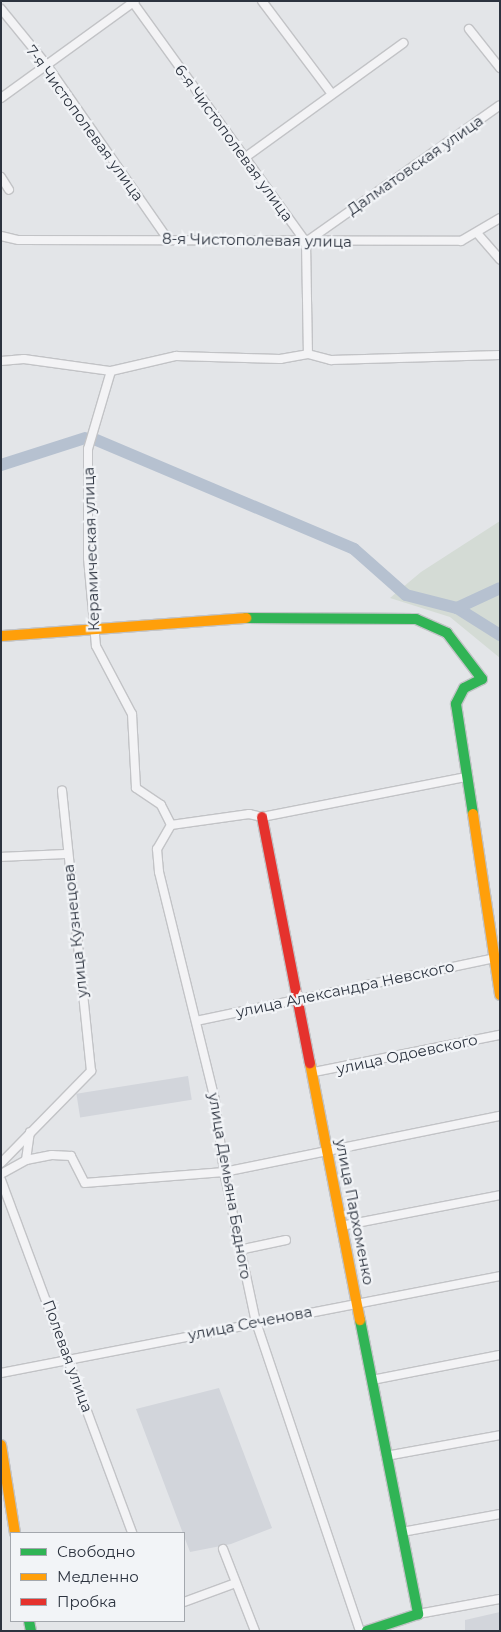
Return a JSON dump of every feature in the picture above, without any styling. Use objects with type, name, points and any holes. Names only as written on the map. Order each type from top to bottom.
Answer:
[{"type":"street","points":[[262,1],[331,93]]},
{"type":"street","points":[[1,98],[133,2]]},
{"type":"street","name":"6-я Чистополевая улица","points":[[133,2],[243,159],[306,242]]},
{"type":"street","name":"7-я Чистополевая улица","points":[[1,9],[46,64],[167,238]]},
{"type":"street","points":[[469,29],[500,68]]},
{"type":"street","points":[[243,159],[331,93],[402,44]]},
{"type":"street","name":"Далматовская улица","points":[[306,242],[500,105]]},
{"type":"street","points":[[1,177],[9,190]]},
{"type":"street","name":"8-я Чистополевая улица","points":[[1,236],[19,240],[167,238],[306,242],[461,241],[500,218]]},
{"type":"street","points":[[477,233],[500,259]]},
{"type":"street","points":[[306,242],[308,354]]},
{"type":"street","points":[[1,361],[24,359],[112,370],[176,356],[280,359],[308,354],[331,360],[500,355]]},
{"type":"street","name":"Керамическая улица","points":[[112,370],[88,449],[93,629],[96,646],[132,714],[136,788],[161,805],[171,825]]},
{"type":"street","points":[[1,636],[274,616],[416,619],[447,633],[482,679],[464,688],[456,700],[465,777],[500,995]]},
{"type":"street","points":[[171,825],[249,814],[262,817],[465,777]]},
{"type":"street","name":"улица Кузнецова","points":[[30,1132],[91,1071],[67,854],[62,790]]},
{"type":"street","name":"улица Пархоменко","points":[[262,817],[314,1072],[341,1226],[418,1614]]},
{"type":"street","name":"улица Демьяна Бедного","points":[[171,825],[161,835],[158,860],[216,1100],[224,1172],[239,1250],[256,1322],[360,1631]]},
{"type":"street","points":[[1,857],[67,854]]},
{"type":"street","name":"улица Александра Невского","points":[[196,1021],[298,996],[494,958]]},
{"type":"street","name":"улица Одоевского","points":[[314,1072],[500,1035]]},
{"type":"street","points":[[1,1174],[26,1160],[71,1156],[85,1184],[224,1172],[500,1116]]},
{"type":"street","points":[[26,1160],[30,1132]]},
{"type":"street","points":[[1,1163],[30,1132]]},
{"type":"street","name":"Полевая улица","points":[[1,1180],[70,1359],[132,1532]]},
{"type":"street","points":[[341,1226],[500,1195]]},
{"type":"street","points":[[239,1250],[286,1240]]},
{"type":"street","name":"улица Сеченова","points":[[1,1373],[500,1276]]},
{"type":"street","points":[[372,1380],[500,1355]]},
{"type":"street","points":[[386,1456],[500,1435]]},
{"type":"street","points":[[1,1445],[15,1532]]},
{"type":"street","points":[[402,1532],[500,1514]]},
{"type":"street","points":[[223,1550],[256,1631]]},
{"type":"street","points":[[185,1602],[236,1583]]},
{"type":"street","points":[[367,1631],[418,1614],[500,1599]]},
{"type":"shaded area","points":[[500,521],[500,658],[450,617],[390,598],[421,572]]},
{"type":"shaded area","points":[[188,1076],[192,1100],[80,1117],[76,1094]]},
{"type":"shaded area","points":[[219,1388],[272,1528],[231,1544],[190,1552],[185,1539],[185,1532],[182,1532],[136,1409]]},
{"type":"shaded area","points":[[500,1612],[500,1631],[465,1631],[465,1620]]},
{"type":"waterway","points":[[1,465],[85,438]]},
{"type":"waterway","points":[[94,439],[354,549],[406,595],[457,608],[500,635]]},
{"type":"waterway","points":[[457,608],[500,588]]},
{"type":"traffic: fast","points":[[246,618],[416,619],[447,633],[482,679],[464,688],[456,704],[473,814]]},
{"type":"traffic: fast","points":[[360,1320],[418,1614],[367,1631]]},
{"type":"traffic: fast","points":[[29,1622],[31,1631]]},
{"type":"traffic: slow","points":[[1,636],[246,618]]},
{"type":"traffic: slow","points":[[473,814],[500,995]]},
{"type":"traffic: slow","points":[[310,1063],[360,1320]]},
{"type":"traffic: slow","points":[[1,1445],[15,1532]]},
{"type":"traffic: jam","points":[[262,817],[310,1063]]}]
